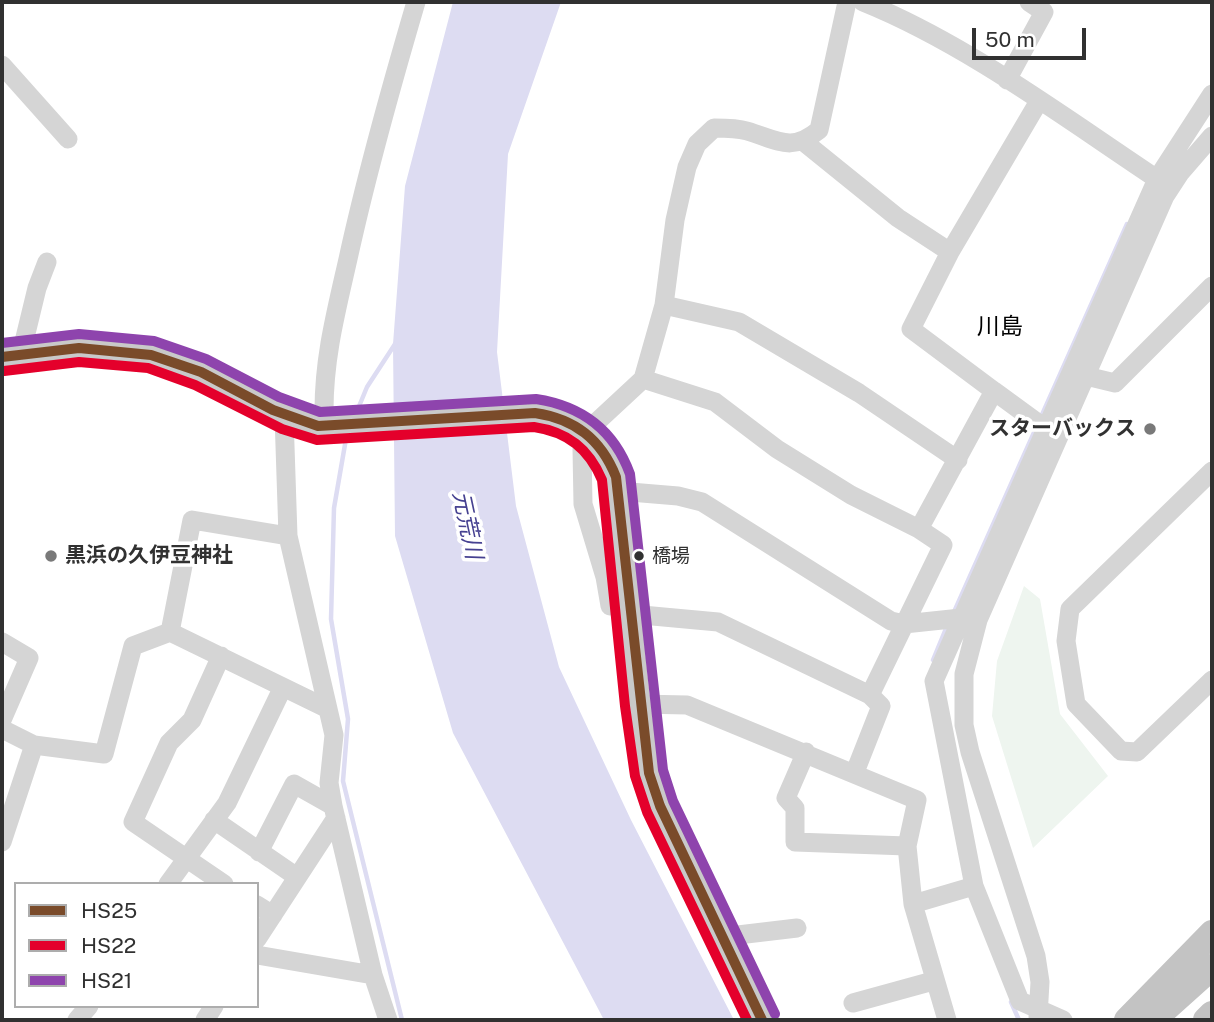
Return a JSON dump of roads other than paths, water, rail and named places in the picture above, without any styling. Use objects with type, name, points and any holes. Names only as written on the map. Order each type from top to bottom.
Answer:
[{"type":"highway","points":[[1127,1020],[1212,933]]},
{"type":"highway","points":[[1153,1020],[1212,967]]},
{"type":"highway","points":[[1206,1020],[1212,1014]]},
{"type":"main road","points":[[11,355],[81,347],[140,351],[170,358],[294,419],[318,426],[535,413],[568,419],[584,440],[606,453],[618,491],[621,527],[620,610],[653,789],[762,1020]]},
{"type":"street","points":[[388,1020],[373,975],[334,812],[329,783],[334,735],[288,536],[294,419],[324,411],[324,365],[357,216],[385,104],[416,2]]},
{"type":"street","points":[[847,2],[819,130],[804,142],[783,143],[744,130],[714,128],[697,144],[687,167],[675,220],[664,305],[643,379],[584,440],[583,504],[620,610],[718,622],[870,695],[881,706],[855,772]]},
{"type":"street","points":[[863,2],[888,12],[1007,80],[1157,179]]},
{"type":"street","points":[[1007,80],[1044,12],[1029,2]]},
{"type":"street","points":[[2,65],[68,139]]},
{"type":"street","points":[[1063,1020],[1038,1014],[1020,1001],[974,886],[934,681],[1157,179],[1212,94]]},
{"type":"street","points":[[1039,101],[950,252],[911,329],[1046,429]]},
{"type":"street","points":[[1038,1014],[1040,982],[1031,934],[964,725],[964,674],[989,592],[1165,197],[1180,173],[1212,136]]},
{"type":"street","points":[[804,142],[898,218],[950,252]]},
{"type":"street","points":[[11,355],[47,262]]},
{"type":"street","points":[[1086,376],[1115,383],[1212,286]]},
{"type":"street","points":[[664,305],[739,322],[859,393],[958,460]]},
{"type":"street","points":[[643,379],[715,402],[776,449],[851,495],[919,529],[943,545],[870,695]]},
{"type":"street","points":[[919,529],[994,391]]},
{"type":"street","points":[[1212,471],[1069,609],[1066,628],[1076,704],[1121,751],[1137,752],[1212,680]]},
{"type":"street","points":[[618,491],[678,496],[702,502],[880,615],[904,624],[961,618]]},
{"type":"street","points":[[170,632],[192,520],[288,536]]},
{"type":"street","points":[[591,530],[621,527]]},
{"type":"street","points":[[2,729],[34,745],[104,754],[133,646],[170,632],[326,708]]},
{"type":"street","points":[[2,642],[29,658],[2,720]]},
{"type":"street","points":[[220,656],[192,720],[169,743],[133,822],[221,882]]},
{"type":"street","points":[[169,882],[227,803],[283,687]]},
{"type":"street","points":[[639,704],[687,705],[855,772],[917,800],[907,846],[913,904],[933,981],[947,1020]]},
{"type":"street","points":[[2,842],[34,745]]},
{"type":"street","points":[[806,752],[786,798],[796,807],[795,842],[907,846]]},
{"type":"street","points":[[259,852],[293,785],[334,812]]},
{"type":"street","points":[[259,932],[265,910],[298,877],[334,812]]},
{"type":"street","points":[[214,820],[298,877]]},
{"type":"street","points":[[913,904],[974,886]]},
{"type":"street","points":[[721,937],[797,928]]},
{"type":"street","points":[[259,955],[373,975]]},
{"type":"street","points":[[853,1003],[933,981]]},
{"type":"water","name":"元荒川","points":[[453,2],[561,2],[508,154],[497,352],[516,506],[559,667],[631,820],[734,1020],[604,1020],[453,733],[395,536],[393,344],[405,186]]},
{"type":"waterway","points":[[1041,417],[1127,224]]},
{"type":"waterway","points":[[355,416],[367,387],[397,341]]},
{"type":"waterway","points":[[954,612],[1036,428]]},
{"type":"waterway","points":[[347,433],[334,508],[331,619],[348,719],[343,781],[402,1020]]},
{"type":"waterway","points":[[933,660],[947,626]]},
{"type":"waterway","points":[[1011,1002],[1019,1020]]},
{"type":"place","name":"スターバックス","points":[[1150,429]]},
{"type":"place","name":"黒浜の久伊豆神社","points":[[51,556]]},
{"type":"place","name":"橋場","points":[[639,556]]},
{"type":"district","name":"川島","points":[[1000,327]]}]
